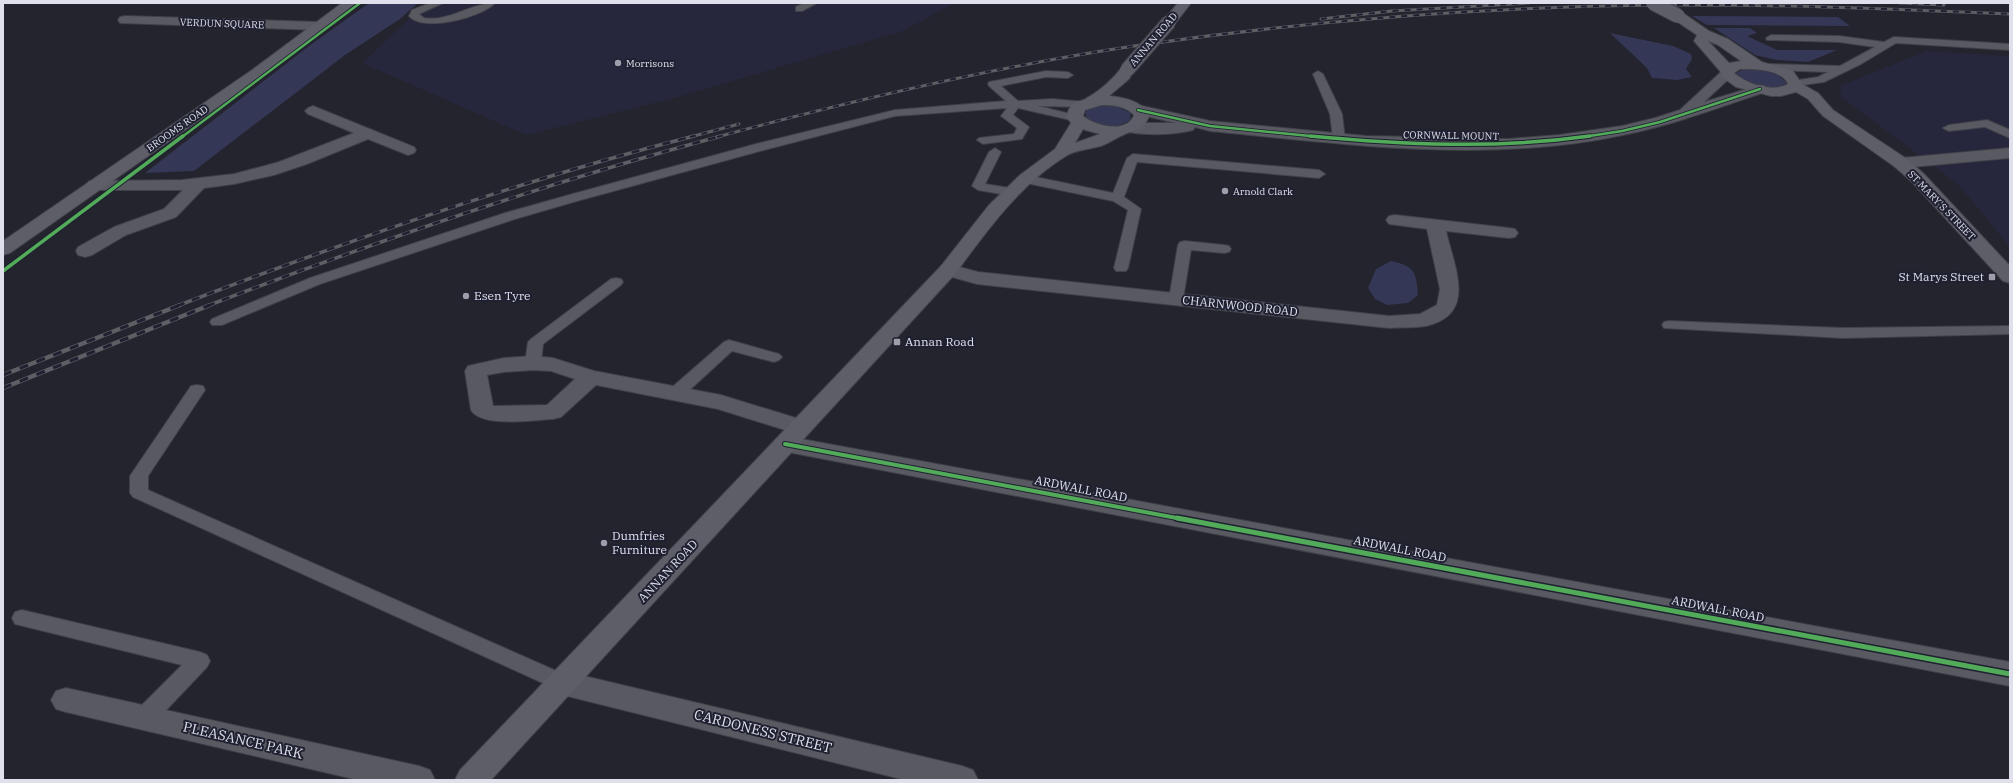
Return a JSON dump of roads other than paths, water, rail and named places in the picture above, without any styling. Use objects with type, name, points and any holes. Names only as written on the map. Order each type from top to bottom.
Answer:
[{"type":"main road","name":"BROOMS ROAD","points":[[3,249],[257,73],[350,3]]},
{"type":"main road","name":"ANNAN ROAD","points":[[1061,152],[1077,121],[1074,113],[1077,108],[1087,103],[1125,73],[1184,3]]},
{"type":"main road","points":[[1654,3],[1678,16],[1704,34],[1723,42],[1762,66]]},
{"type":"main road","points":[[1704,34],[1701,41],[1727,72],[1737,65],[1762,66]]},
{"type":"main road","name":"ST MARY'S STREET","points":[[1762,66],[1787,74],[1796,84],[1813,96],[1828,113]]},
{"type":"main road","name":"ST MARY'S STREET","points":[[1727,72],[1738,83],[1766,90],[1828,113],[1901,163],[1918,178],[2006,270]]},
{"type":"main road","name":"ANNAN ROAD","points":[[1125,73],[1135,107]]},
{"type":"main road","points":[[1766,90],[1788,90],[1796,84]]},
{"type":"main road","points":[[1077,121],[1097,130],[1125,129],[1137,124],[1141,119],[1142,114],[1135,107],[1113,101],[1087,103]]},
{"type":"main road","name":"ANNAN ROAD","points":[[471,780],[948,270],[995,209],[1019,186],[1061,152],[1097,142],[1125,129]]},
{"type":"street","name":"VERDUN SQUARE","points":[[125,20],[319,26]]},
{"type":"street","name":"CORNWALL MOUNT","points":[[1685,112],[1727,72]]},
{"type":"street","name":"CORNWALL MOUNT","points":[[1135,107],[1210,126],[1339,139],[1444,144],[1508,144],[1622,131],[1660,122],[1685,112],[1766,90]]},
{"type":"street","points":[[313,112],[408,150]]},
{"type":"street","name":"CORNWALL MOUNT","points":[[1125,129],[1158,130],[1210,126]]},
{"type":"street","points":[[94,185],[199,184],[235,179],[295,163],[366,134]]},
{"type":"street","points":[[1901,163],[2010,153]]},
{"type":"street","points":[[85,251],[120,231],[170,213],[199,184]]},
{"type":"street","points":[[1395,220],[1509,233]]},
{"type":"street","name":"CHARNWOOD ROAD","points":[[948,270],[977,278],[1389,322],[1424,320],[1446,308],[1450,289],[1435,224]]},
{"type":"street","name":"ARDWALL ROAD","points":[[591,377],[553,412],[493,414],[482,410],[476,371],[504,365],[533,363],[553,365],[591,377],[721,402],[793,436],[2010,674]]},
{"type":"street","name":"CARDONESS STREET","points":[[563,683],[962,780]]},
{"type":"street","name":"PLEASANCE PARK","points":[[66,700],[419,780]]},
{"type":"lane","points":[[438,3],[415,12],[414,16],[423,21],[444,20],[460,16],[490,3]]},
{"type":"lane","points":[[799,9],[812,3]]},
{"type":"lane","points":[[1771,38],[1839,39],[1884,45]]},
{"type":"lane","points":[[1796,84],[1820,80],[1894,40],[2010,47]]},
{"type":"lane","points":[[1762,66],[1842,69]]},
{"type":"lane","points":[[1068,75],[1046,74],[993,84],[1015,104],[1077,121]]},
{"type":"lane","points":[[1318,74],[1336,114],[1339,139]]},
{"type":"lane","points":[[217,322],[315,281],[510,216],[895,113],[1052,102],[1087,103]]},
{"type":"lane","points":[[983,140],[1018,137],[1023,127],[1007,116],[1015,104]]},
{"type":"lane","points":[[1949,128],[1987,123],[2010,135]]},
{"type":"lane","points":[[995,152],[978,186],[1019,186],[1117,198],[1135,209],[1121,268]]},
{"type":"lane","points":[[1117,198],[1133,158],[1319,174]]},
{"type":"lane","points":[[1176,299],[1185,245],[1224,249]]},
{"type":"lane","points":[[533,363],[536,342],[616,282]]},
{"type":"lane","points":[[1669,325],[1837,333],[2010,330]]},
{"type":"lane","points":[[676,393],[729,345],[774,357]]},
{"type":"lane","points":[[197,390],[139,476],[138,493],[563,683]]},
{"type":"lane","points":[[22,618],[200,661],[144,718]]},
{"type":"railway","points":[[1321,19],[1392,11],[1529,3]]},
{"type":"railway","points":[[1900,3],[1944,5]]},
{"type":"railway","points":[[717,137],[872,97],[976,74],[1081,54],[1264,29],[1460,12],[1591,6],[1789,6],[2010,14]]},
{"type":"railway","points":[[690,137],[739,124]]},
{"type":"railway","points":[[177,306],[304,258],[498,192],[563,172],[694,136]]},
{"type":"railway","points":[[207,306],[462,214],[591,173],[721,136]]},
{"type":"railway","points":[[3,375],[180,305]]},
{"type":"railway","points":[[3,388],[210,305]]},
{"type":"place","name":"Morrisons","points":[[618,63]]},
{"type":"place","name":"Arnold Clark","points":[[1225,191]]},
{"type":"place","name":"St Marys Street","points":[[1992,277]]},
{"type":"place","name":"Esen Tyre","points":[[466,296]]},
{"type":"place","name":"Annan Road","points":[[897,342]]},
{"type":"place","name":"Dumfries Furniture","points":[[604,543]]}]
